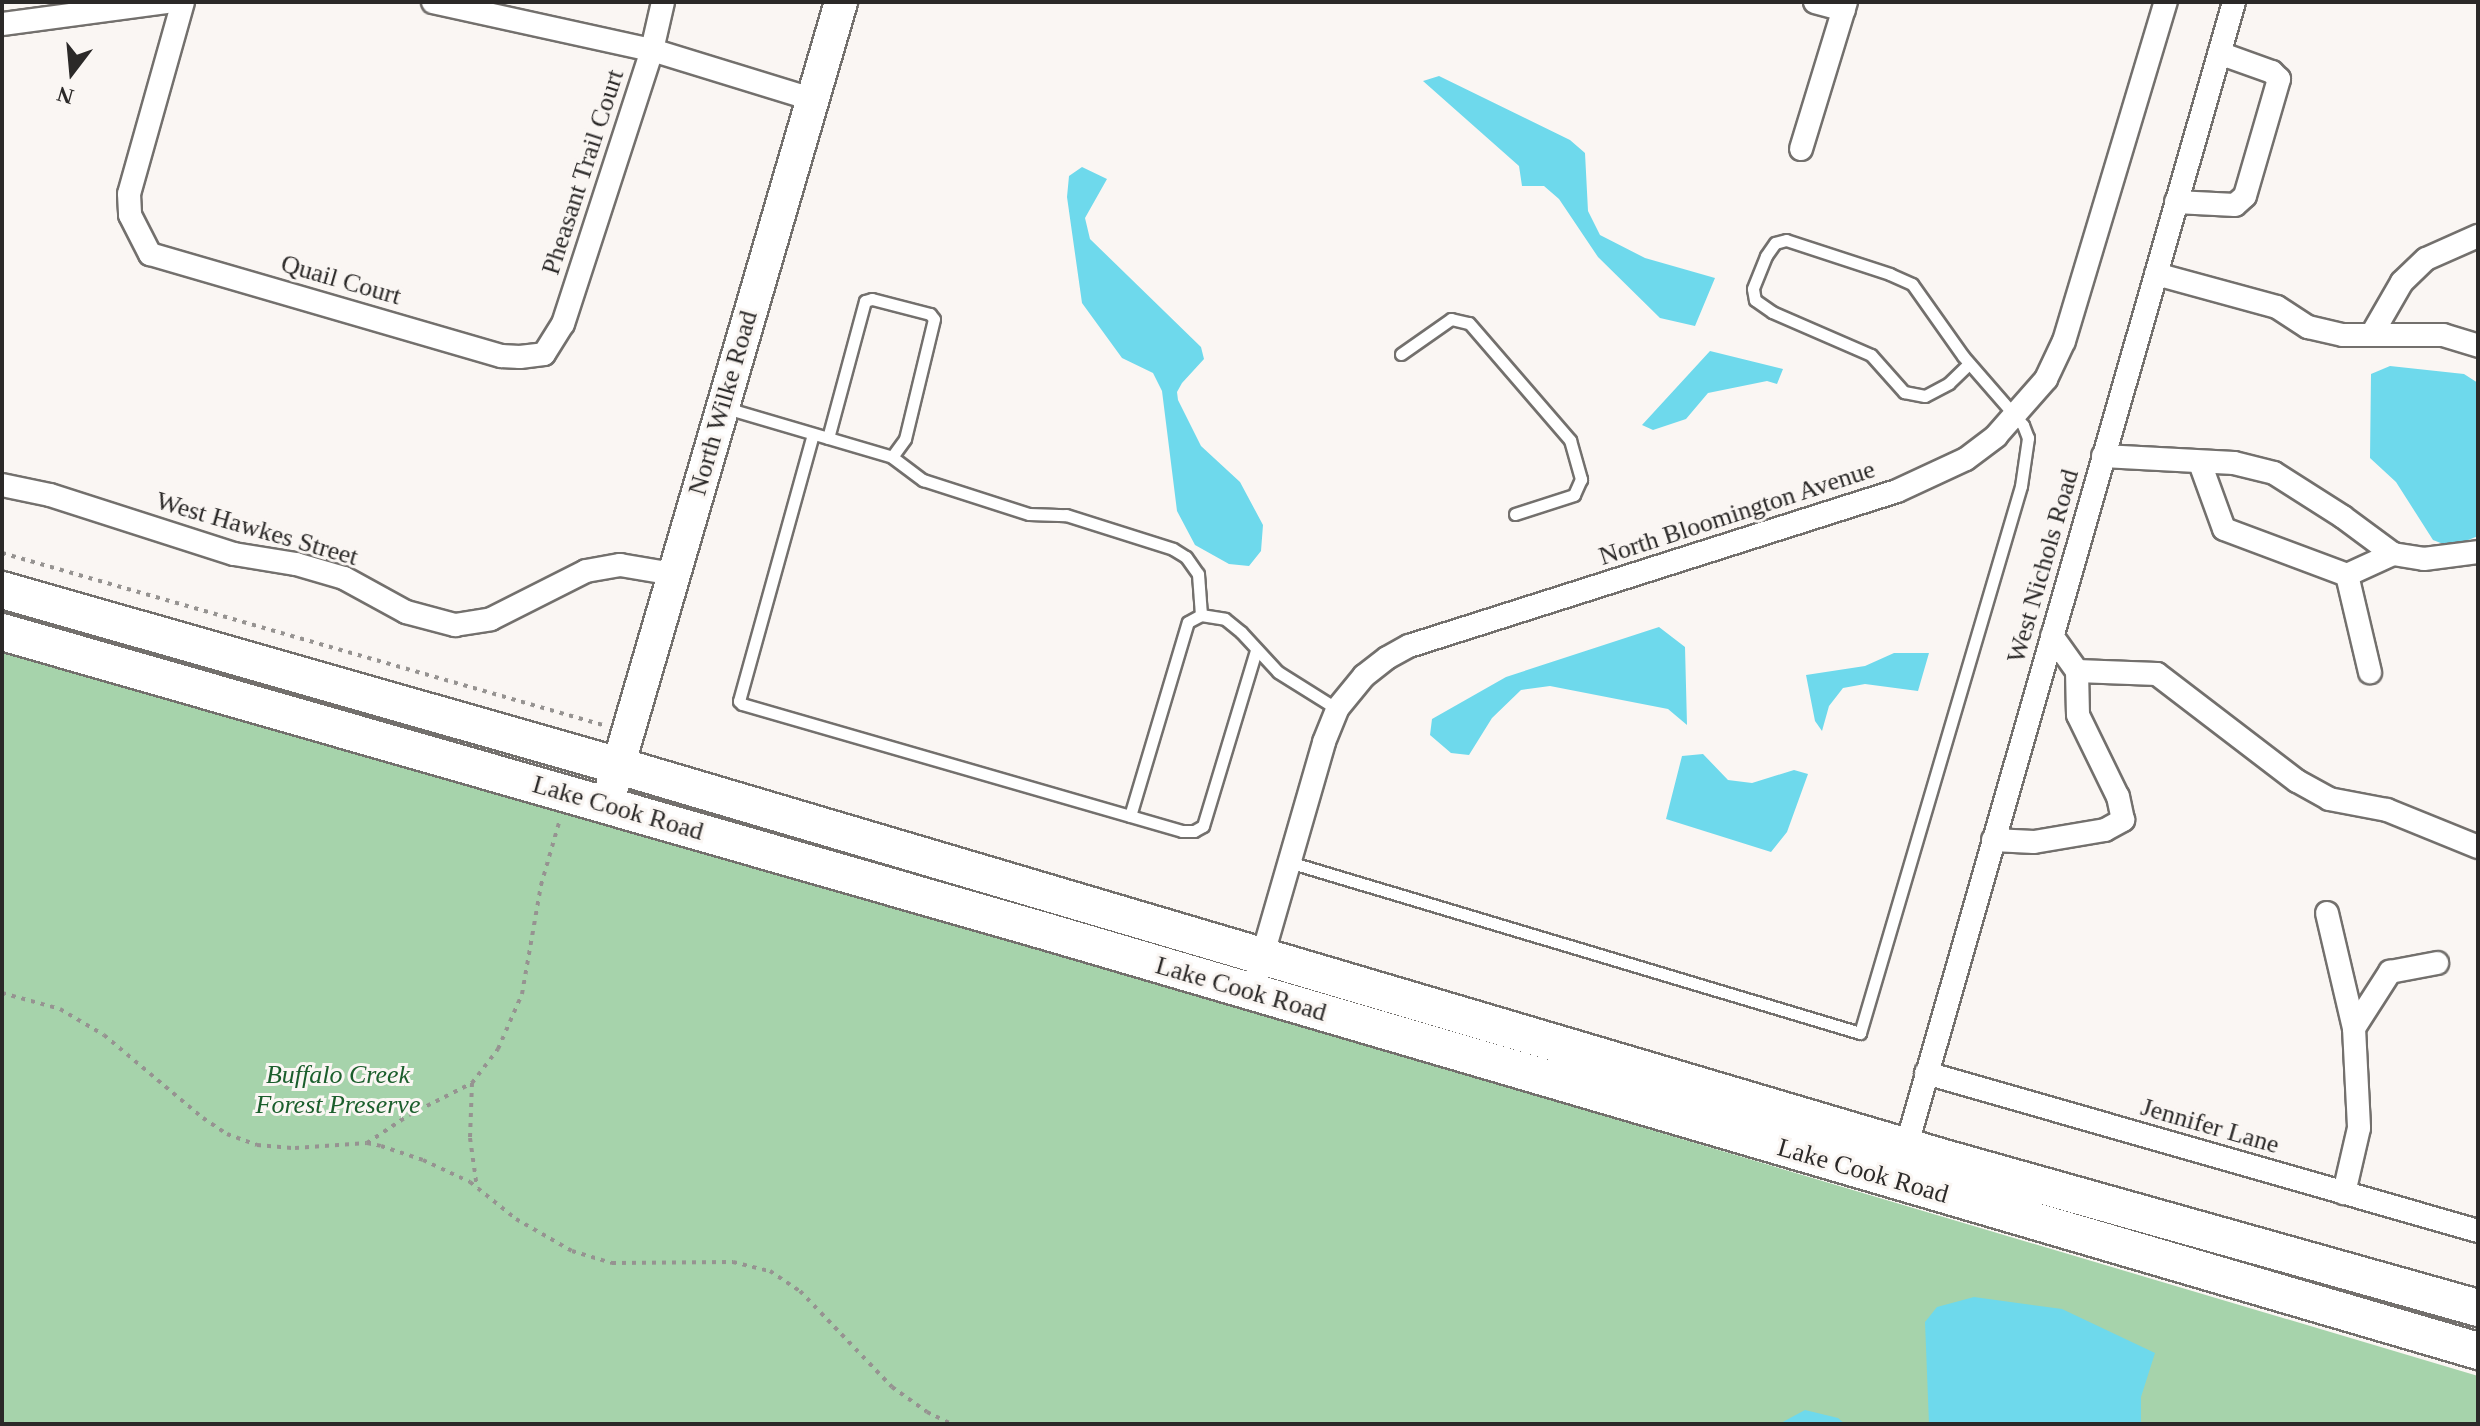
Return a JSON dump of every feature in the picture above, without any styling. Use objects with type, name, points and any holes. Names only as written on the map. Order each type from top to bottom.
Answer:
[{"type":"main road","name":"Lake Cook Road","points":[[2,590],[619,766],[1906,1146],[2478,1308]]},
{"type":"main road","name":"Lake Cook Road","points":[[2,632],[607,804],[2478,1351]]},
{"type":"street","points":[[2,24],[167,2]]},
{"type":"street","name":"Quail Court","points":[[183,2],[129,194],[130,215],[150,254],[501,356],[544,354]]},
{"type":"street","points":[[433,2],[652,50],[811,99]]},
{"type":"street","name":"Pheasant Trail Court","points":[[544,354],[563,324],[652,50],[663,2]]},
{"type":"street","name":"North Wilke Road","points":[[607,804],[841,2]]},
{"type":"street","points":[[1801,149],[1845,6],[1815,2]]},
{"type":"street","name":"North Bloomington Avenue","points":[[1252,992],[1337,709],[1364,676],[1409,646],[1897,491],[1966,459],[1996,436],[2046,379],[2064,341],[2166,2]]},
{"type":"street","name":"West Nichols Road","points":[[1897,1180],[2234,2]]},
{"type":"street","points":[[2176,202],[2235,205],[2245,196],[2254,167],[2279,79],[2272,72],[2219,53]]},
{"type":"street","points":[[2372,334],[2402,282],[2426,259],[2478,236]]},
{"type":"street","points":[[2156,274],[2277,307],[2308,327],[2343,335],[2443,335],[2478,346]]},
{"type":"street","points":[[2103,456],[2234,463],[2274,473],[2343,517],[2393,554],[2424,559],[2477,552]]},
{"type":"street","points":[[2200,463],[2224,529],[2347,575],[2393,554]]},
{"type":"street","name":"West Hawkes Street","points":[[2,485],[50,495],[234,554],[296,564],[344,578],[406,612],[455,625],[491,619],[586,571],[620,565],[673,574]]},
{"type":"street","points":[[2347,575],[2370,672]]},
{"type":"street","points":[[1993,840],[2034,842],[2105,830],[2123,820],[2118,797],[2078,715],[2077,671],[2052,636]]},
{"type":"street","points":[[2077,671],[2157,674],[2297,781],[2329,799],[2387,810],[2478,847]]},
{"type":"street","points":[[2327,913],[2354,1028],[2359,1128],[2344,1193]]},
{"type":"street","points":[[2354,1028],[2390,972],[2437,963]]},
{"type":"street","name":"Jennifer Lane","points":[[1926,1073],[2478,1231]]},
{"type":"lane","points":[[1289,862],[1860,1033],[2021,486],[2028,438],[2014,416],[1969,364],[1912,284],[1786,240],[1775,243],[1766,256],[1753,289],[1755,300],[1772,312],[1871,355],[1904,392],[1925,396],[1949,383],[1969,364]]},
{"type":"lane","points":[[828,438],[865,301],[872,299],[930,314],[934,319],[905,439],[892,457]]},
{"type":"lane","points":[[1401,354],[1451,319],[1469,323],[1570,440],[1581,479],[1574,495],[1515,514]]},
{"type":"lane","points":[[722,406],[892,457],[923,480],[953,490],[1029,514],[1066,515],[1173,549],[1186,557],[1198,574],[1201,615]]},
{"type":"lane","points":[[813,434],[739,701],[1182,831],[1203,826],[1256,650]]},
{"type":"lane","points":[[1130,816],[1180,639],[1188,622],[1201,615],[1225,619],[1278,672],[1337,709]]},
{"type":"path","points":[[2,553],[628,732]]},
{"type":"path","points":[[578,755],[587,720]]},
{"type":"path","points":[[367,1143],[409,1115],[472,1083],[498,1049],[522,994],[541,885],[567,793]]},
{"type":"path","points":[[2,993],[60,1009],[104,1035],[203,1118],[227,1134],[257,1145],[282,1147],[367,1143],[423,1160],[476,1187],[516,1219],[585,1255],[612,1263],[733,1262],[770,1271],[800,1291],[892,1387],[927,1412],[952,1424]]},
{"type":"path","points":[[472,1083],[470,1138],[476,1187]]},
{"type":"green space","name":"Buffalo Creek Forest Preserve","points":[[2,644],[549,802],[2478,1376],[2478,1424],[2,1424]]},
{"type":"water","points":[[1439,76],[1570,140],[1585,153],[1588,211],[1600,235],[1645,258],[1715,278],[1695,326],[1660,318],[1598,257],[1559,199],[1544,186],[1522,186],[1519,166],[1423,81]]},
{"type":"water","points":[[1082,167],[1107,179],[1085,218],[1090,239],[1201,347],[1204,359],[1182,383],[1177,392],[1178,400],[1201,446],[1240,482],[1263,525],[1261,551],[1249,566],[1229,564],[1195,545],[1177,511],[1162,391],[1153,373],[1122,358],[1082,303],[1067,197],[1069,176]]},
{"type":"water","points":[[1710,351],[1783,369],[1777,384],[1767,381],[1708,393],[1686,419],[1653,430],[1642,425]]},
{"type":"water","points":[[2390,366],[2464,374],[2478,383],[2478,536],[2451,547],[2433,540],[2396,482],[2370,458],[2371,374]]},
{"type":"water","points":[[1659,627],[1685,647],[1687,725],[1668,709],[1550,686],[1521,690],[1492,718],[1469,755],[1451,753],[1430,735],[1432,719],[1506,677]]},
{"type":"water","points":[[1894,653],[1929,653],[1918,691],[1865,684],[1843,688],[1829,706],[1822,731],[1815,721],[1806,675],[1865,666]]},
{"type":"water","points":[[1703,754],[1728,780],[1752,783],[1794,770],[1808,774],[1787,832],[1771,852],[1666,819],[1682,756]]},
{"type":"water","points":[[1974,1297],[2062,1309],[2155,1353],[2141,1397],[2141,1424],[1929,1424],[1925,1322],[1937,1307]]},
{"type":"water","points":[[1805,1410],[1838,1418],[1845,1424],[1779,1424]]}]
